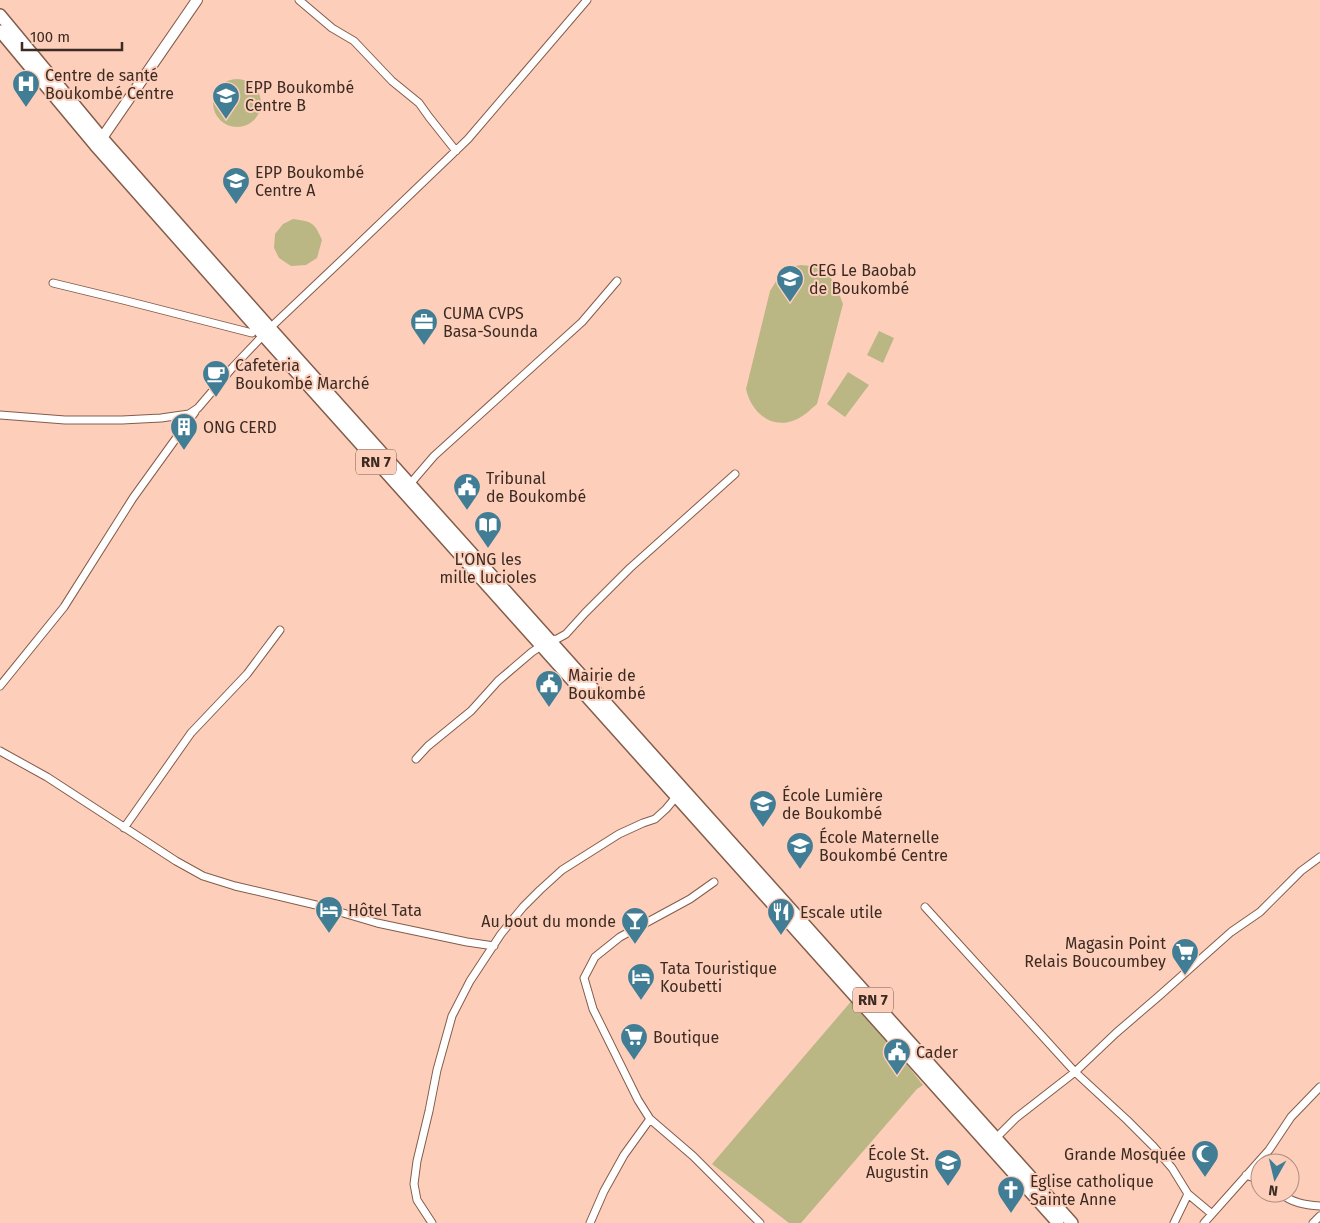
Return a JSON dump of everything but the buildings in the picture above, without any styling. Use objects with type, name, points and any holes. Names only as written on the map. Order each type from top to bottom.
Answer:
[{"type":"main road","name":"RN 7","points":[[0,14],[262,332],[410,484],[546,643]]},
{"type":"main road","name":"RN 7","points":[[0,30],[95,145],[262,332],[546,643],[666,778],[909,1040],[1072,1223]]},
{"type":"main road","name":"RN 7","points":[[666,778],[676,797],[1058,1223]]},
{"type":"street","points":[[102,138],[197,0]]},
{"type":"street","points":[[299,0],[332,28],[354,41],[392,81],[419,103],[456,151]]},
{"type":"street","points":[[0,686],[64,607],[133,498],[180,432],[262,332],[346,257],[468,139],[587,0]]},
{"type":"street","points":[[410,484],[434,456],[582,322],[617,281]]},
{"type":"street","points":[[53,284],[262,332]]},
{"type":"street","points":[[0,415],[65,420],[122,420],[189,414],[198,408]]},
{"type":"street","points":[[416,759],[428,746],[471,711],[498,681],[532,652],[566,634],[630,568],[735,474]]},
{"type":"street","points":[[124,828],[191,732],[247,674],[280,630]]},
{"type":"street","points":[[0,751],[47,777],[176,862],[203,876],[377,923],[494,946]]},
{"type":"street","points":[[432,1223],[417,1200],[414,1184],[437,1070],[452,1016],[470,981],[501,934],[523,907],[562,870],[619,834],[655,819],[676,797]]},
{"type":"street","points":[[996,1138],[1016,1118],[1075,1072],[1116,1033],[1231,932],[1260,912],[1301,872],[1320,857]]},
{"type":"street","points":[[714,882],[690,900],[620,937],[595,957],[584,978],[592,1009],[638,1100],[650,1119],[693,1156],[760,1223]]},
{"type":"street","points":[[925,907],[1075,1072],[1153,1146],[1172,1168],[1188,1194],[1212,1214]]},
{"type":"street","points":[[1204,1223],[1268,1150],[1291,1118],[1320,1087]]},
{"type":"street","points":[[590,1223],[604,1191],[624,1154],[650,1119]]},
{"type":"street","points":[[1246,1175],[1250,1176]]},
{"type":"street","points":[[1174,1223],[1188,1194]]},
{"type":"street","points":[[1300,1203],[1320,1206]]},
{"type":"street","points":[[1313,1223],[1320,1216]]},
{"type":"shaded area","points":[[232,79],[242,79],[251,83],[257,89],[260,94],[260,112],[251,123],[242,127],[232,127],[223,123],[217,117],[213,108],[213,98],[217,89],[223,83]]},
{"type":"shaded area","points":[[293,219],[305,221],[315,226],[322,240],[317,258],[306,265],[291,266],[279,258],[274,248],[275,234],[283,224]]},
{"type":"shaded area","points":[[801,265],[820,269],[830,277],[836,286],[843,304],[817,404],[798,419],[778,423],[770,421],[757,412],[746,389],[770,291],[786,270]]},
{"type":"shaded area","points":[[879,331],[894,338],[883,363],[867,355]]},
{"type":"shaded area","points":[[848,372],[869,385],[845,417],[827,404]]},
{"type":"shaded area","points":[[854,998],[923,1085],[917,1089],[801,1223],[789,1223],[712,1164]]},
{"type":"place","name":"Centre de santé Boukombé Centre","points":[[26,108]]},
{"type":"place","name":"EPP Boukombé Centre B","points":[[226,120]]},
{"type":"place","name":"EPP Boukombé Centre A","points":[[236,205]]},
{"type":"place","name":"CEG Le Baobab de Boukombé","points":[[790,303]]},
{"type":"place","name":"CUMA CVPS Basa-Sounda","points":[[424,346]]},
{"type":"place","name":"Cafeteria Boukombé Marché","points":[[216,398]]},
{"type":"place","name":"ONG CERD","points":[[184,451]]},
{"type":"place","name":"Tribunal de Boukombé","points":[[467,511]]},
{"type":"place","name":"L'ONG les mille lucioles","points":[[488,549]]},
{"type":"place","name":"Mairie de Boukombé","points":[[549,708]]},
{"type":"place","name":"École Lumière de Boukombé","points":[[763,828]]},
{"type":"place","name":"École Maternelle Boukombé Centre","points":[[800,870]]},
{"type":"place","name":"Hôtel Tata","points":[[329,934]]},
{"type":"place","name":"Escale utile","points":[[781,936]]},
{"type":"place","name":"Au bout du monde","points":[[635,945]]},
{"type":"place","name":"Magasin Point Relais Boucoumbey","points":[[1185,976]]},
{"type":"place","name":"Tata Touristique Koubetti","points":[[641,1001]]},
{"type":"place","name":"Boutique","points":[[634,1061]]},
{"type":"place","name":"Cader","points":[[897,1076]]},
{"type":"place","name":"Grande Mosquée","points":[[1205,1178]]},
{"type":"place","name":"École St. Augustin","points":[[948,1187]]},
{"type":"place","name":"Eglise catholique Sainte Anne","points":[[1011,1214]]}]
